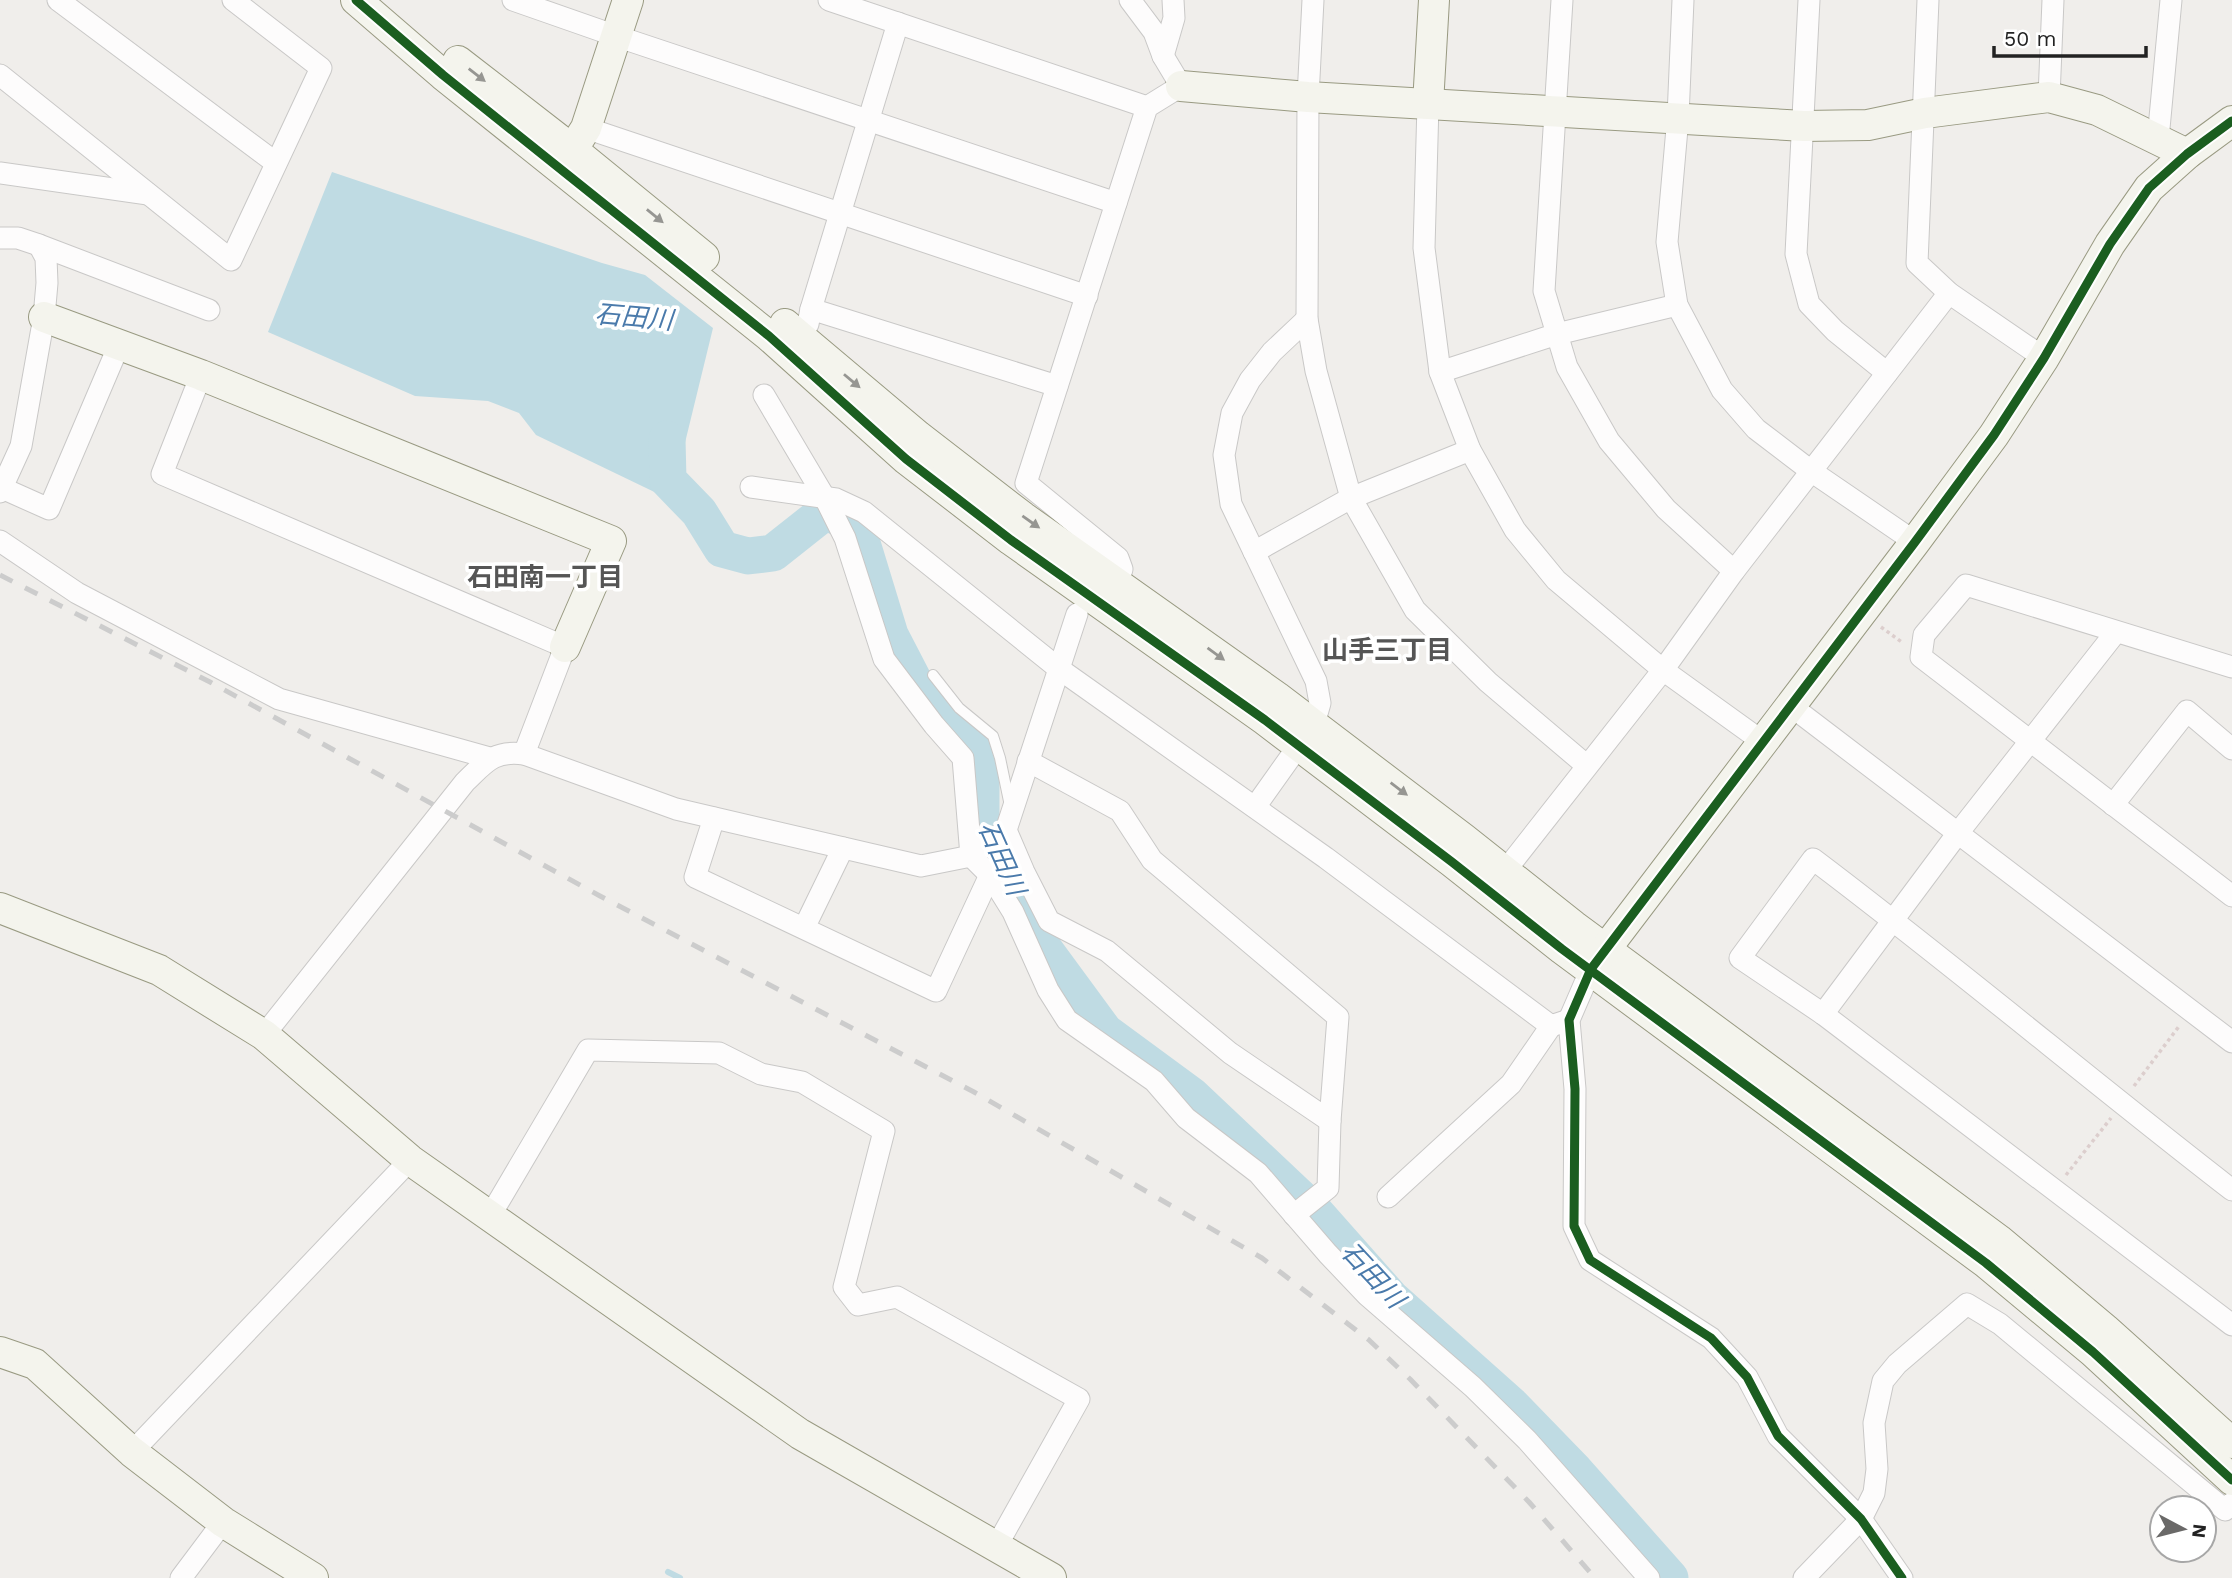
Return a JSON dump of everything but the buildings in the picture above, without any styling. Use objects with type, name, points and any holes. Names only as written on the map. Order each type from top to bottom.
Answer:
[{"type":"street","points":[[58,0],[276,163]]},
{"type":"street","points":[[0,75],[232,260],[321,68],[233,0]]},
{"type":"street","points":[[356,0],[443,75],[573,149],[841,214],[1087,296]]},
{"type":"street","points":[[387,0],[452,57],[573,149],[939,452],[1023,517],[1118,583],[1306,735],[1598,959],[1986,1263],[2093,1352],[2232,1480]]},
{"type":"street","points":[[573,149],[628,0]]},
{"type":"street","points":[[829,0],[1147,107]]},
{"type":"street","points":[[1130,0],[1154,32],[1163,55],[1181,86]]},
{"type":"street","points":[[1163,55],[1174,18],[1173,0]]},
{"type":"street","points":[[1313,0],[1308,97],[1307,319],[1315,371],[1351,498],[1415,610],[1488,682],[1586,765]]},
{"type":"street","points":[[1434,0],[1424,248],[1440,372],[1470,450],[1515,530],[1556,580],[1663,670],[1763,742]]},
{"type":"street","points":[[1562,0],[1544,291],[1567,367],[1609,442],[1666,509],[1734,571]]},
{"type":"street","points":[[1683,0],[1678,117],[1667,242],[1677,305],[1722,390],[1756,429],[1811,471],[1915,542]]},
{"type":"street","points":[[1809,0],[1796,254],[1810,304],[1835,331],[1887,373]]},
{"type":"street","points":[[1928,0],[1917,263],[1949,293],[2044,358]]},
{"type":"street","points":[[2049,97],[2053,0]]},
{"type":"street","points":[[2158,139],[2171,0]]},
{"type":"street","points":[[518,1],[1116,203]]},
{"type":"street","points":[[800,337],[808,324],[898,23]]},
{"type":"street","points":[[1118,583],[1122,569],[1118,558],[1026,484],[1147,107],[1181,86],[1308,97],[1804,126],[1868,125],[1924,113],[2049,97],[2096,110],[2187,154]]},
{"type":"street","points":[[1388,1197],[1511,1084],[1560,1023],[1598,959],[1994,435],[2044,358],[2110,244],[2149,188],[2187,154],[2232,121]]},
{"type":"street","points":[[573,149],[632,225],[769,336],[906,459],[1011,540],[1306,735],[1505,871],[1574,926],[1598,959],[1998,1240],[2105,1329],[2232,1443]]},
{"type":"street","points":[[0,173],[150,194]]},
{"type":"street","points":[[0,237],[18,238],[39,245],[209,310]]},
{"type":"street","points":[[39,245],[46,258],[44,317],[21,446],[1,490],[49,509],[119,345]]},
{"type":"street","points":[[1505,871],[1663,670],[1734,571],[1949,293]]},
{"type":"street","points":[[1440,372],[1557,334],[1677,305]]},
{"type":"street","points":[[811,309],[1057,387]]},
{"type":"street","points":[[44,317],[201,375],[611,541],[565,647],[524,754]]},
{"type":"street","points":[[1255,807],[1306,735],[1320,703],[1316,681],[1228,494],[1224,455],[1232,413],[1250,380],[1272,352],[1307,319]]},
{"type":"street","points":[[201,375],[162,474],[565,647]]},
{"type":"street","points":[[764,395],[825,498],[845,538],[884,659],[963,758],[971,856],[990,875],[1013,912],[1048,990],[1067,1020],[1154,1081],[1186,1118],[1258,1173],[1367,1295],[1473,1387],[1527,1440],[1649,1578]]},
{"type":"street","points":[[1254,552],[1351,498],[1470,450]]},
{"type":"street","points":[[751,487],[836,499],[864,513],[1058,668],[1560,1023],[1575,1089],[1574,1226],[1590,1260],[1712,1338],[1747,1377],[1778,1436],[1861,1519],[1902,1578]]},
{"type":"street","points":[[0,541],[77,593],[279,699],[490,758]]},
{"type":"street","points":[[2232,667],[1966,585],[1924,635],[1921,657],[2232,895]]},
{"type":"street","points":[[264,1035],[465,782],[490,758],[513,752],[676,809],[921,866],[971,856],[1009,822],[1077,614]]},
{"type":"street","points":[[1823,1014],[1958,834],[2116,632]]},
{"type":"street","points":[[1791,706],[2232,1042]]},
{"type":"street","points":[[2113,805],[2187,711],[2232,749]]},
{"type":"street","points":[[1028,761],[1120,811],[1152,860],[1338,1017],[1328,1188],[1294,1215]]},
{"type":"street","points":[[715,818],[695,877],[936,990],[990,875]]},
{"type":"street","points":[[1009,822],[1024,872],[1049,921]]},
{"type":"street","points":[[804,928],[843,848]]},
{"type":"street","points":[[2232,1190],[2121,1104],[1894,919],[1813,859],[1740,958],[1823,1014],[2232,1325]]},
{"type":"street","points":[[0,908],[159,970],[264,1035],[410,1160],[800,1434],[1051,1578]]},
{"type":"street","points":[[1013,912],[1049,921],[1107,951],[1230,1054],[1330,1121]]},
{"type":"street","points":[[490,1216],[588,1050],[719,1052],[761,1074],[802,1082],[884,1131],[844,1287],[858,1305],[897,1297],[1079,1399],[996,1546]]},
{"type":"street","points":[[132,1452],[410,1160]]},
{"type":"street","points":[[1804,1578],[1861,1519],[1874,1493],[1877,1469],[1874,1423],[1883,1381],[1897,1364],[1967,1304],[2000,1324],[2225,1510],[2232,1503]]},
{"type":"street","points":[[0,1352],[35,1364],[132,1452],[223,1522],[313,1578]]},
{"type":"street","points":[[181,1578],[223,1522]]},
{"type":"lane","points":[[933,675],[959,708],[993,736],[1000,758],[1009,822]]},
{"type":"path","points":[[1861,613],[1921,657]]},
{"type":"water","points":[[332,172],[645,275],[713,328],[671,500],[536,435],[519,413],[488,401],[415,396],[268,332]]},
{"type":"waterway","name":"石田川","points":[[667,439],[668,480],[699,512],[722,549],[748,556],[773,553],[826,511],[857,527],[890,635],[919,691],[981,757],[981,824],[1044,949],[1105,1032],[1192,1096],[1314,1211],[1391,1298],[1510,1404],[1575,1471],[1670,1578]]},
{"type":"waterway","points":[[668,1572],[680,1578]]},
{"type":"railway","points":[[0,575],[210,682],[600,896],[974,1092],[1262,1258],[1369,1340],[1410,1379],[1529,1502],[1595,1578]]},
{"type":"cycle path","points":[[356,0],[443,75],[769,336],[906,459],[1011,540],[1265,720],[1562,949],[1986,1263],[2093,1352],[2232,1480]]},
{"type":"cycle path","points":[[1902,1578],[1861,1519],[1778,1436],[1747,1377],[1711,1338],[1590,1260],[1574,1226],[1575,1089],[1569,1020],[1591,969],[1994,435],[2044,358],[2110,244],[2149,188],[2187,154],[2232,121]]},
{"type":"district","name":"石田南一丁目","points":[[545,577]]},
{"type":"district","name":"山手三丁目","points":[[1387,650]]}]
